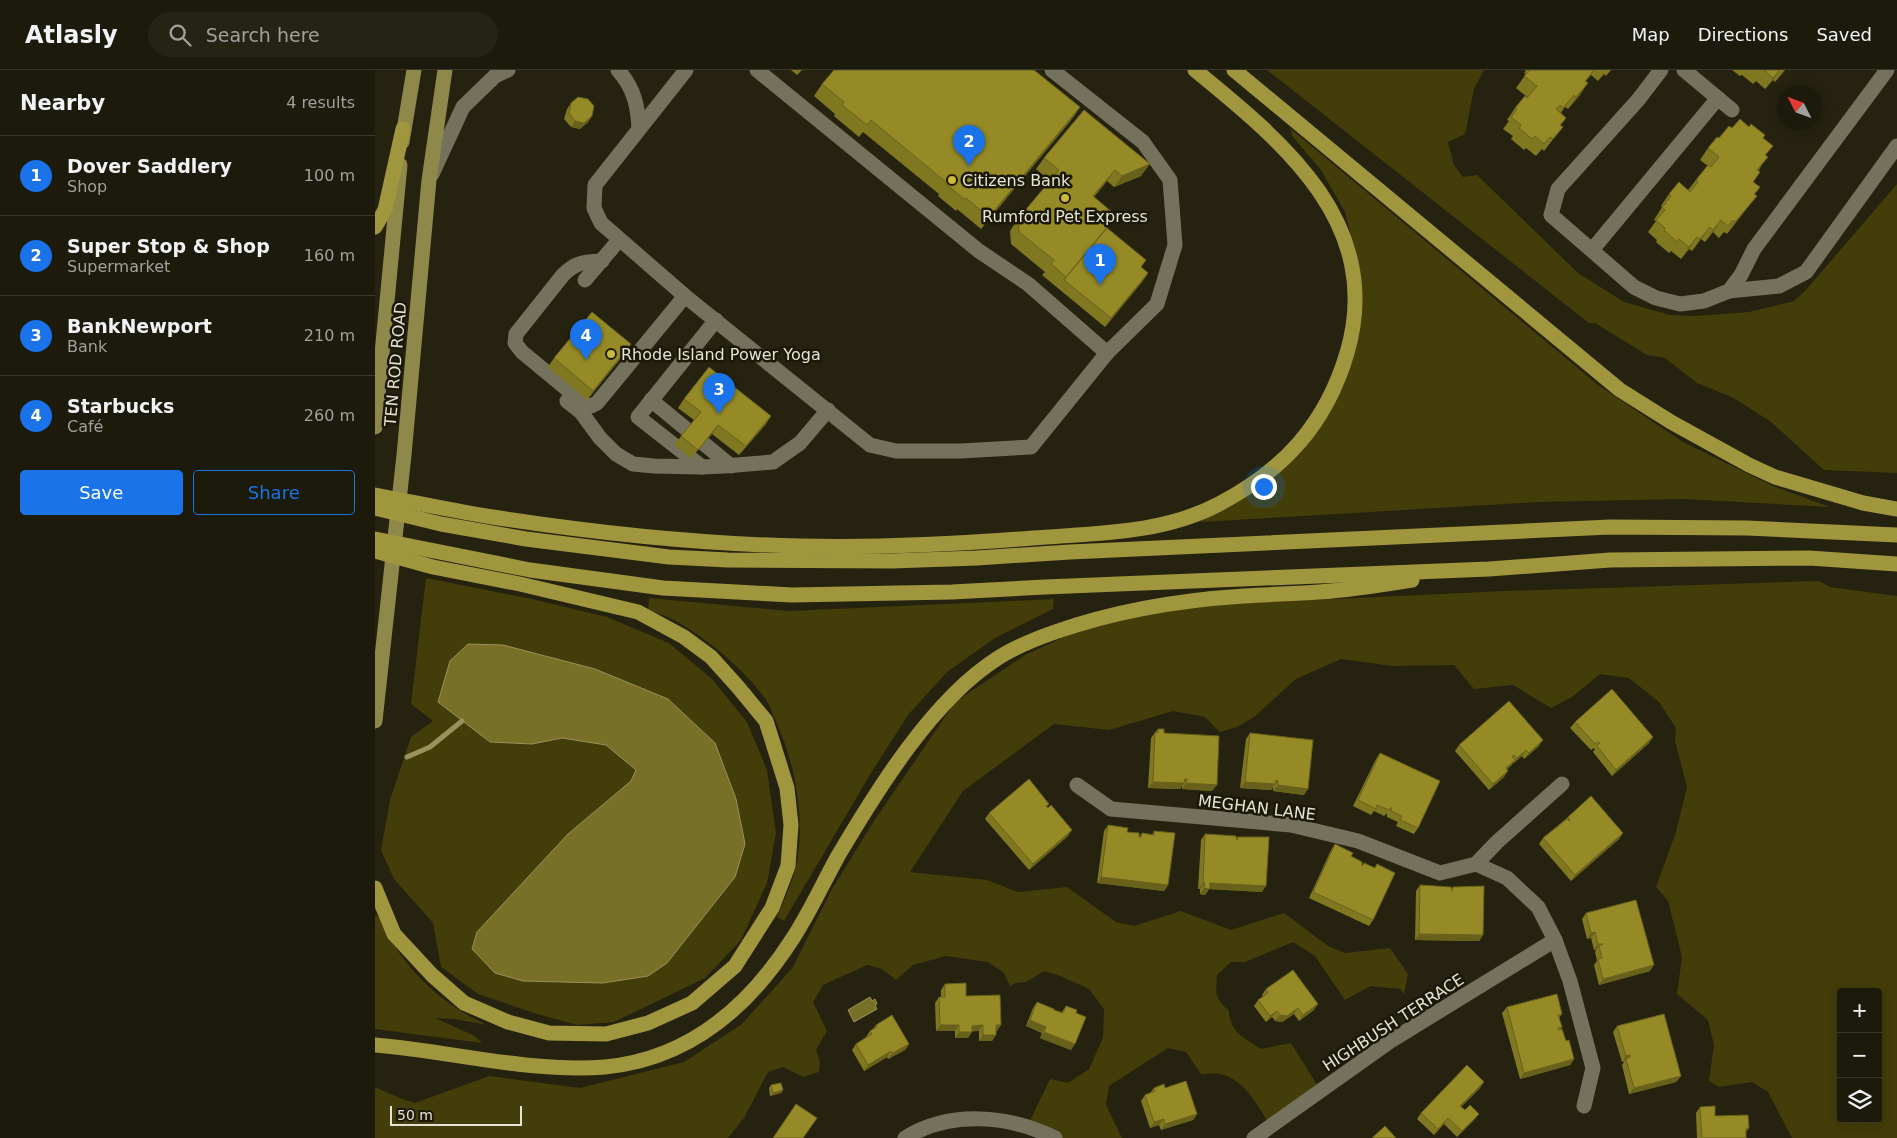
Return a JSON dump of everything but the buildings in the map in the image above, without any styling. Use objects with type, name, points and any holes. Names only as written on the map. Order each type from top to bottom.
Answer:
[{"type":"highway","points":[[375,495],[536,524],[721,543],[801,546],[884,546],[963,543],[1133,531],[1190,516],[1217,505],[1250,486],[1287,456],[1314,427],[1329,402],[1340,376],[1349,346],[1355,316],[1355,285],[1347,245],[1330,206],[1313,182],[1245,111],[1195,70]]},
{"type":"highway","points":[[1234,70],[1620,390],[1671,422],[1749,465],[1775,477],[1863,503],[1897,509]]},
{"type":"highway","points":[[375,227],[385,210],[403,129]]},
{"type":"highway","points":[[375,508],[441,524],[526,539],[669,557],[738,560],[892,561],[977,558],[1610,527],[1747,528],[1897,535]]},
{"type":"highway","points":[[375,539],[434,560],[520,584],[638,612],[684,637],[711,657],[765,721],[787,788],[791,825],[788,866],[772,908],[735,966],[692,1003],[648,1023],[606,1034],[549,1034],[508,1022],[464,1004],[432,975],[394,934],[375,888]]},
{"type":"highway","points":[[375,551],[663,588],[792,595],[952,592],[1045,586],[1489,569],[1620,560],[1809,558],[1897,564]]},
{"type":"highway","points":[[375,1045],[427,1050],[489,1061],[580,1068],[607,1067],[628,1063],[673,1049],[695,1039],[716,1025],[757,987],[793,938],[838,856],[866,811],[934,714],[977,673],[999,656],[1033,640],[1067,628],[1133,610],[1202,599],[1321,592],[1489,569]]},
{"type":"main road","name":"TEN ROD ROAD","points":[[375,428],[403,129],[414,70]]},
{"type":"main road","name":"TEN ROD ROAD","points":[[375,721],[404,455],[429,180],[445,70]]},
{"type":"street","points":[[429,180],[463,107],[495,76],[508,70]]},
{"type":"street","points":[[617,70],[624,78],[638,106],[639,129]]},
{"type":"street","points":[[686,70],[595,185],[594,208],[601,223],[685,296],[870,445],[896,451],[1031,448],[1107,353],[1157,304],[1175,245],[1170,180],[1143,142],[1052,70]]},
{"type":"street","points":[[757,70],[979,251],[1027,284],[1107,353]]},
{"type":"street","points":[[1661,70],[1638,100],[1557,189],[1551,215],[1634,287],[1656,298],[1680,304],[1704,301],[1729,291],[1779,286],[1806,272],[1897,146]]},
{"type":"street","points":[[1684,70],[1732,110]]},
{"type":"street","points":[[1729,291],[1741,274],[1754,249],[1887,70]]},
{"type":"street","points":[[1592,250],[1718,98]]},
{"type":"street","points":[[585,280],[619,240]]},
{"type":"street","points":[[602,261],[580,263],[567,271],[523,323],[516,334],[515,343],[519,360],[527,369],[581,412],[600,438],[616,454],[633,464],[654,466],[702,467],[773,462],[800,443],[828,410]]},
{"type":"street","points":[[515,343],[540,368],[585,404],[591,406],[597,403],[685,296]]},
{"type":"street","points":[[702,467],[638,417],[716,320]]},
{"type":"street","points":[[651,400],[731,466]]},
{"type":"street","points":[[1562,784],[1497,842],[1476,864],[1507,878],[1538,907],[1555,940],[1570,981],[1593,1068],[1584,1106]]},
{"type":"street","name":"MEGHAN LANE","points":[[1077,785],[1111,809],[1291,825],[1358,841],[1440,873],[1476,864]]},
{"type":"street","name":"HIGHBUSH TERRACE","points":[[1254,1138],[1393,1040],[1555,940]]},
{"type":"street","points":[[905,1138],[931,1126],[968,1118],[1022,1124],[1055,1138]]},
{"type":"shaded area","points":[[1267,70],[1484,70],[1474,89],[1465,134],[1448,142],[1454,165],[1463,177],[1477,175],[1578,273],[1624,302],[1670,315],[1695,316],[1749,312],[1794,301],[1805,291],[1897,184],[1897,473],[1824,470],[1771,422],[1732,397],[1697,383],[1665,358],[1647,355],[1595,323],[1589,323]]},
{"type":"shaded area","points":[[1291,129],[1598,385],[1683,442],[1773,486],[1830,507],[1684,499],[1538,502],[1201,522],[1200,516],[1238,499],[1333,405],[1357,260],[1345,212],[1321,170],[1292,136]]},
{"type":"shaded area","points":[[426,578],[532,599],[607,617],[669,643],[712,679],[747,722],[767,770],[776,833],[767,883],[741,940],[705,978],[614,1022],[577,1025],[478,994],[441,967],[433,923],[394,879],[381,850],[390,800],[411,737],[433,721],[411,704]],"holes":[[[562,738],[715,743],[667,963],[568,834],[631,781],[636,770],[606,745]]]},
{"type":"shaded area","points":[[1819,581],[1830,587],[1897,596],[1897,1138],[1792,1138],[1768,1092],[1752,1082],[1719,1087],[1709,1081],[1714,1045],[1708,1020],[1677,994],[1682,957],[1668,901],[1656,887],[1676,832],[1687,787],[1675,741],[1676,728],[1659,702],[1629,678],[1600,674],[1572,697],[1551,708],[1513,685],[1474,689],[1454,665],[1392,666],[1341,659],[1296,679],[1254,717],[1237,727],[1220,732],[1205,717],[1173,711],[1109,730],[1054,724],[963,791],[910,872],[987,880],[1018,892],[1067,887],[1116,922],[1134,926],[1181,911],[1231,930],[1284,913],[1328,946],[1345,953],[1390,948],[1408,974],[1404,994],[1400,989],[1371,986],[1345,1000],[1315,956],[1293,942],[1245,962],[1231,962],[1217,975],[1217,995],[1229,1011],[1235,1030],[1261,1049],[1291,1043],[1321,1091],[1270,1125],[1250,1095],[1237,1082],[1221,1074],[1201,1074],[1186,1052],[1168,1048],[1109,1086],[1106,1105],[1122,1138],[1052,1138],[1028,1125],[1050,1079],[1068,1083],[1089,1069],[1103,1038],[1104,1009],[1089,989],[1058,975],[1044,971],[1026,982],[1015,983],[1010,986],[1004,973],[988,962],[946,956],[913,965],[896,980],[882,969],[867,965],[823,985],[813,1002],[827,1031],[816,1050],[820,1062],[819,1072],[803,1077],[783,1067],[768,1072],[744,1118],[728,1138],[375,1138],[375,1089],[377,1088],[415,1103],[489,1076],[580,1088],[684,1062],[742,1024],[793,967],[832,889],[874,821],[955,702],[1025,655],[1099,621],[1251,600],[1271,602],[1505,591]]},
{"type":"shaded area","points":[[649,598],[789,611],[1054,599],[1053,609],[995,638],[947,672],[908,715],[871,773],[784,921],[777,917],[797,864],[800,821],[796,786],[782,735],[765,698],[746,676],[713,646],[688,629],[676,621],[648,610]]},
{"type":"shaded area","points":[[468,644],[503,645],[595,669],[668,699],[715,743],[736,799],[745,844],[735,877],[667,963],[648,976],[603,983],[523,981],[495,973],[472,949],[477,932],[568,834],[631,781],[636,770],[606,745],[562,738],[532,744],[490,742],[438,702],[450,661]]},
{"type":"shaded area","points":[[375,916],[378,916],[387,934],[409,966],[422,980],[452,1005],[487,1025],[455,1019],[435,1018],[475,1036],[482,1043],[375,1029]]},
{"type":"shaded area","points":[[870,997],[872,1001],[875,999],[877,1009],[854,1022],[848,1010]]},
{"type":"waterway","points":[[407,757],[430,747],[462,721]]},
{"type":"place","name":"Super Stop & Shop","points":[[969,166]]},
{"type":"place","name":"Citizens Bank","points":[[952,180]]},
{"type":"place","name":"Rumford Pet Express","points":[[1065,198]]},
{"type":"place","name":"Dover Saddlery","points":[[1100,285]]},
{"type":"place","name":"Rhode Island Power Yoga","points":[[611,354]]},
{"type":"place","name":"Starbucks","points":[[586,360]]},
{"type":"place","name":"BankNewport","points":[[719,414]]}]
